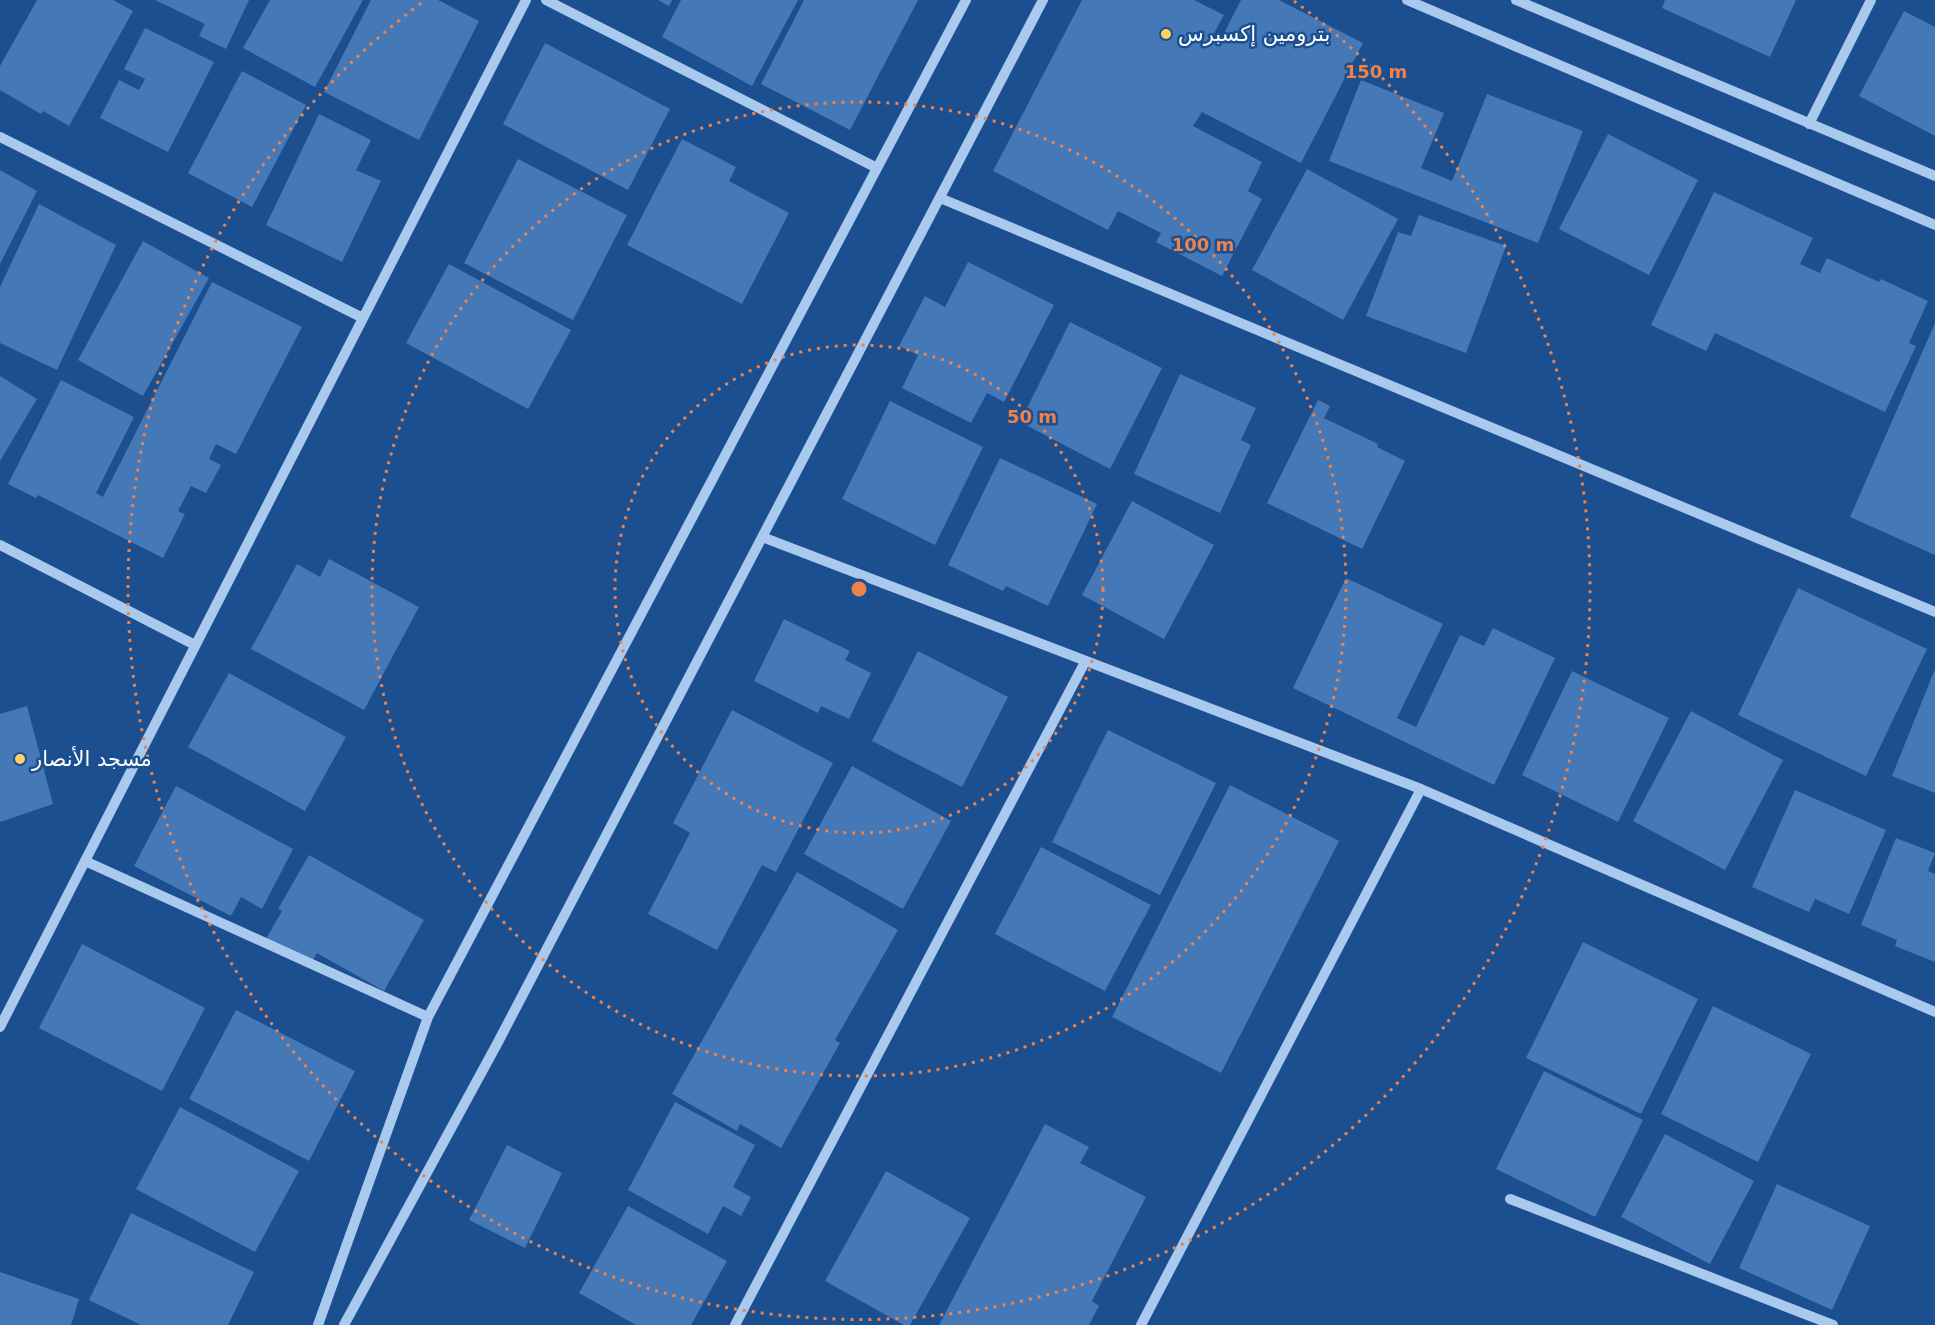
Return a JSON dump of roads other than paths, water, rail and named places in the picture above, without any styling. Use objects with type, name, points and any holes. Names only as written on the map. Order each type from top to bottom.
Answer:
[{"type":"street","points":[[0,1027],[526,0]]},
{"type":"street","points":[[546,0],[877,168]]},
{"type":"street","points":[[318,1325],[428,1017],[966,0]]},
{"type":"street","points":[[344,1325],[497,1044],[1043,0]]},
{"type":"street","points":[[1407,0],[1935,225]]},
{"type":"street","points":[[1516,0],[1935,176]]},
{"type":"street","points":[[1809,124],[1871,0]]},
{"type":"street","points":[[0,137],[363,318]]},
{"type":"street","points":[[940,198],[1935,612]]},
{"type":"street","points":[[762,537],[1421,789],[1935,1011]]},
{"type":"street","points":[[0,545],[195,645]]},
{"type":"street","points":[[735,1325],[1085,662]]},
{"type":"street","points":[[1141,1325],[1421,789]]},
{"type":"street","points":[[85,861],[428,1017]]},
{"type":"street","points":[[1510,1199],[1833,1325]]},
{"type":"place","name":"بترومين إكسبرس","points":[[1166,34]]},
{"type":"place","name":"مسجد الأنصار","points":[[20,759]]}]
